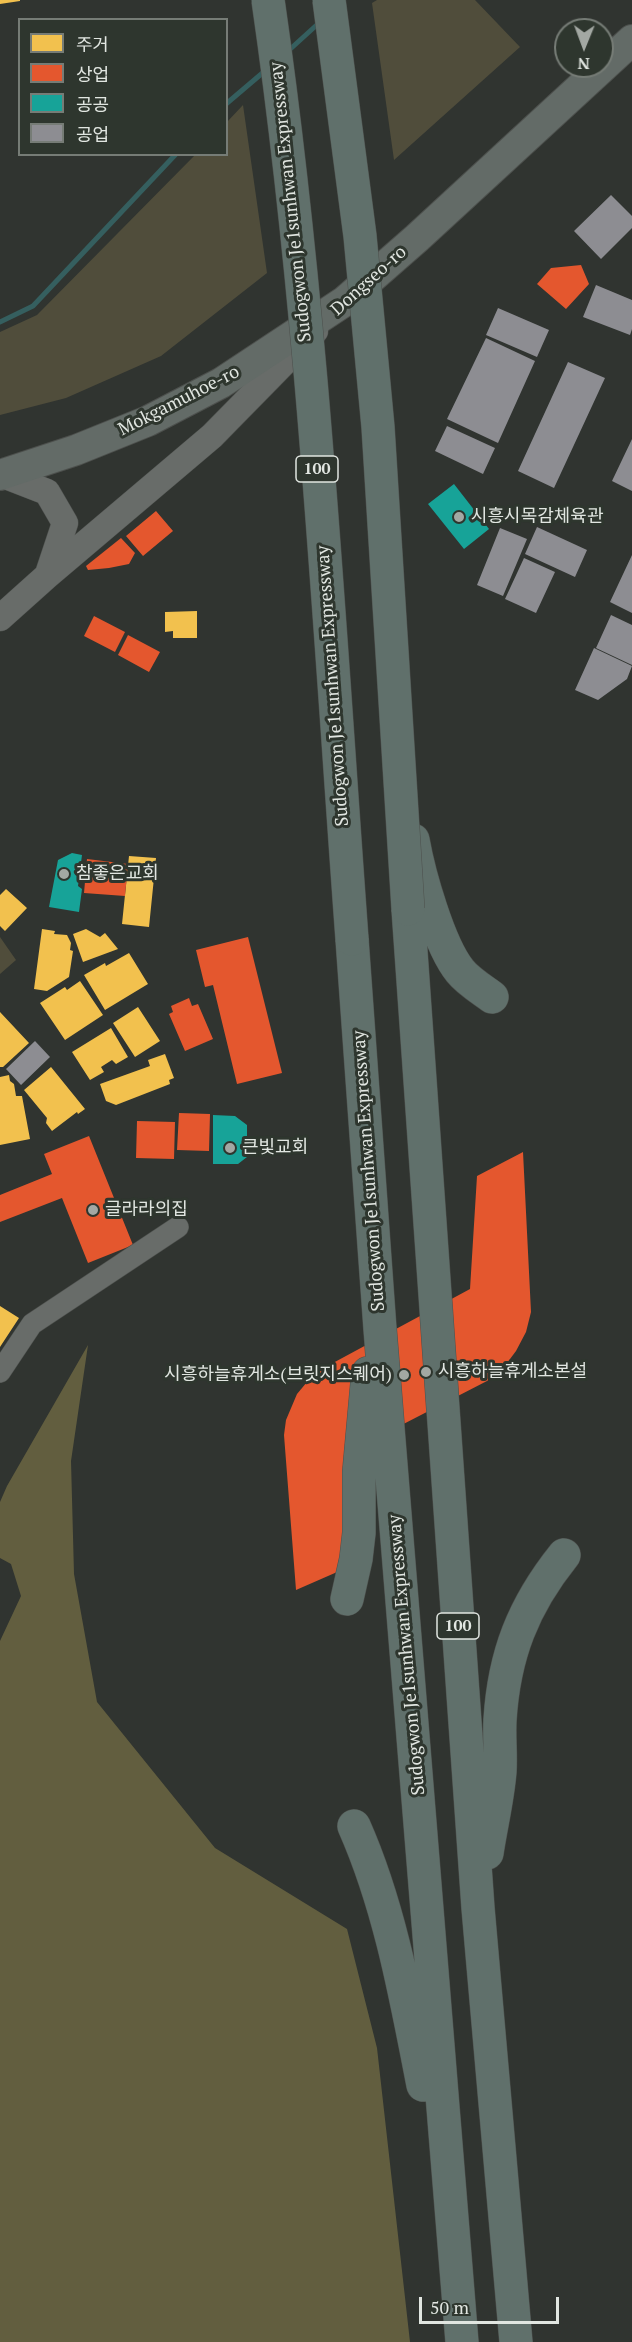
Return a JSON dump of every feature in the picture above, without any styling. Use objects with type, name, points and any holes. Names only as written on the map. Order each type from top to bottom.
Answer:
[{"type":"highway","name":"Sudogwon Je1sunhwan Expressway","points":[[268,0],[283,107],[316,454],[376,1278],[462,2342]]},
{"type":"highway","name":"100","points":[[329,0],[363,260],[378,427],[408,909],[478,1908],[516,2342]]},
{"type":"highway","points":[[400,764],[413,843],[429,903],[446,945],[460,971],[492,997]]},
{"type":"highway","points":[[347,1599],[359,1533],[359,1472],[376,1278]]},
{"type":"highway","points":[[478,1908],[500,1773],[500,1719],[507,1668],[527,1609],[543,1581],[564,1555]]},
{"type":"highway","points":[[354,1827],[388,1925],[418,2058],[452,2230]]},
{"type":"main road","name":"Dongseo-ro","points":[[345,301],[417,238],[632,40]]},
{"type":"main road","name":"Mokgamuhoe-ro","points":[[2,475],[76,450],[148,421],[221,383],[345,301]]},
{"type":"street","name":"Dongseo-ro","points":[[0,618],[48,574],[212,436],[345,301]]},
{"type":"street","points":[[2,475],[47,492],[64,523],[48,574]]},
{"type":"street","points":[[0,1372],[32,1324],[178,1227]]},
{"type":"shaded area","points":[[377,0],[475,0],[520,47],[394,160],[372,3]]},
{"type":"shaded area","points":[[243,105],[267,273],[161,356],[66,398],[0,415],[0,332],[37,315],[194,156],[228,156],[228,121]]},
{"type":"shaded area","points":[[0,937],[16,960],[0,974]]},
{"type":"shaded area","points":[[88,1345],[71,1461],[74,1574],[97,1702],[215,1848],[347,1929],[377,2048],[410,2342],[0,2342],[0,1641],[21,1596],[11,1564],[0,1558],[0,1502]]},
{"type":"building: 주거","points":[[0,0],[20,0],[20,1],[0,4]]},
{"type":"building: 주거","points":[[197,611],[197,638],[173,638],[173,631],[165,632],[165,612]]},
{"type":"building: 주거","points":[[129,856],[156,858],[149,927],[122,924]]},
{"type":"building: 주거","points":[[6,889],[27,908],[5,931],[0,926],[0,895]]},
{"type":"building: 주거","points":[[42,929],[55,931],[54,934],[67,935],[71,943],[70,950],[73,951],[69,977],[47,991],[34,989]]},
{"type":"building: 주거","points":[[86,929],[100,937],[105,933],[118,949],[83,962],[73,934]]},
{"type":"building: 주거","points":[[129,953],[148,984],[105,1010],[84,975]]},
{"type":"building: 주거","points":[[80,981],[103,1015],[65,1040],[40,1003],[65,987],[67,990]]},
{"type":"building: 주거","points":[[138,1007],[160,1041],[135,1057],[113,1023]]},
{"type":"building: 주거","points":[[0,1012],[29,1043],[3,1067],[0,1067]]},
{"type":"building: 주거","points":[[111,1028],[128,1057],[116,1064],[112,1060],[101,1067],[104,1072],[90,1080],[72,1052]]},
{"type":"building: 주거","points":[[165,1054],[174,1078],[169,1080],[170,1084],[116,1105],[106,1101],[100,1084],[150,1066],[148,1060]]},
{"type":"building: 주거","points":[[51,1067],[85,1109],[78,1114],[77,1112],[52,1131],[46,1123],[47,1118],[24,1090]]},
{"type":"building: 주거","points":[[9,1075],[10,1081],[14,1084],[16,1096],[22,1096],[30,1139],[0,1145],[0,1077]]},
{"type":"building: 주거","points":[[0,1306],[19,1318],[0,1347]]},
{"type":"building: 상업","points":[[581,265],[589,284],[566,309],[537,284],[551,268]]},
{"type":"building: 상업","points":[[156,511],[173,531],[143,556],[126,536]]},
{"type":"building: 상업","points":[[121,538],[135,553],[129,564],[88,570],[86,566]]},
{"type":"building: 상업","points":[[94,616],[125,632],[115,652],[84,636]]},
{"type":"building: 상업","points":[[128,635],[160,652],[149,672],[118,655]]},
{"type":"building: 상업","points":[[87,859],[128,864],[125,896],[84,893]]},
{"type":"building: 상업","points":[[248,937],[282,1073],[237,1084],[213,985],[205,987],[196,950]]},
{"type":"building: 상업","points":[[189,998],[192,1006],[198,1004],[213,1039],[185,1051],[169,1014],[173,1012],[171,1006]]},
{"type":"building: 상업","points":[[179,1113],[210,1114],[209,1151],[177,1150]]},
{"type":"building: 상업","points":[[137,1121],[175,1122],[174,1159],[136,1158]]},
{"type":"building: 상업","name":"글라라의집","points":[[89,1136],[133,1245],[88,1263],[62,1198],[0,1222],[0,1195],[52,1174],[44,1154]]},
{"type":"building: 상업","name":"시흥하늘휴게소(브릿지스퀘어)","points":[[523,1152],[531,1312],[526,1332],[504,1367],[487,1381],[353,1450],[344,1569],[296,1590],[284,1435],[286,1420],[297,1394],[320,1370],[470,1289],[477,1176]]},
{"type":"building: 공공","name":"시흥시목감체육관","points":[[454,484],[489,529],[464,549],[428,504]]},
{"type":"building: 공공","points":[[72,853],[82,855],[78,886],[82,889],[79,912],[49,907],[58,860]]},
{"type":"building: 공공","points":[[213,1115],[235,1116],[247,1125],[247,1157],[238,1164],[213,1164]]},
{"type":"building: 공업","points":[[611,195],[632,216],[632,228],[601,259],[574,231]]},
{"type":"building: 공업","points":[[596,285],[632,300],[630,335],[583,317]]},
{"type":"building: 공업","points":[[498,308],[549,330],[537,357],[486,335]]},
{"type":"building: 공업","points":[[486,338],[535,361],[498,443],[447,419]]},
{"type":"building: 공업","points":[[568,362],[605,378],[554,488],[518,471]]},
{"type":"building: 공업","points":[[447,426],[495,448],[483,474],[435,451]]},
{"type":"building: 공업","points":[[632,439],[632,491],[612,481]]},
{"type":"building: 공업","points":[[537,527],[587,550],[575,577],[525,554]]},
{"type":"building: 공업","points":[[500,528],[527,539],[503,596],[477,585]]},
{"type":"building: 공업","points":[[632,555],[632,613],[610,602]]},
{"type":"building: 공업","points":[[524,558],[555,572],[536,613],[505,599]]},
{"type":"building: 공업","points":[[611,615],[632,625],[632,665],[596,648]]},
{"type":"building: 공업","points":[[594,648],[632,666],[627,679],[598,700],[575,690]]},
{"type":"building: 공업","points":[[35,1041],[50,1057],[21,1085],[6,1069]]},
{"type":"waterway","points":[[287,52],[320,22]]},
{"type":"waterway","points":[[228,102],[266,70]]},
{"type":"waterway","points":[[0,322],[33,306],[174,156]]},
{"type":"place","name":"시흥시목감체육관","points":[[459,517]]},
{"type":"place","name":"참좋은교회","points":[[64,874]]},
{"type":"place","name":"큰빛교회","points":[[230,1148]]},
{"type":"place","name":"글라라의집","points":[[93,1210]]},
{"type":"place","name":"시흥하늘휴게소본설","points":[[426,1372]]},
{"type":"place","name":"시흥하늘휴게소(브릿지스퀘어)","points":[[404,1375]]}]
